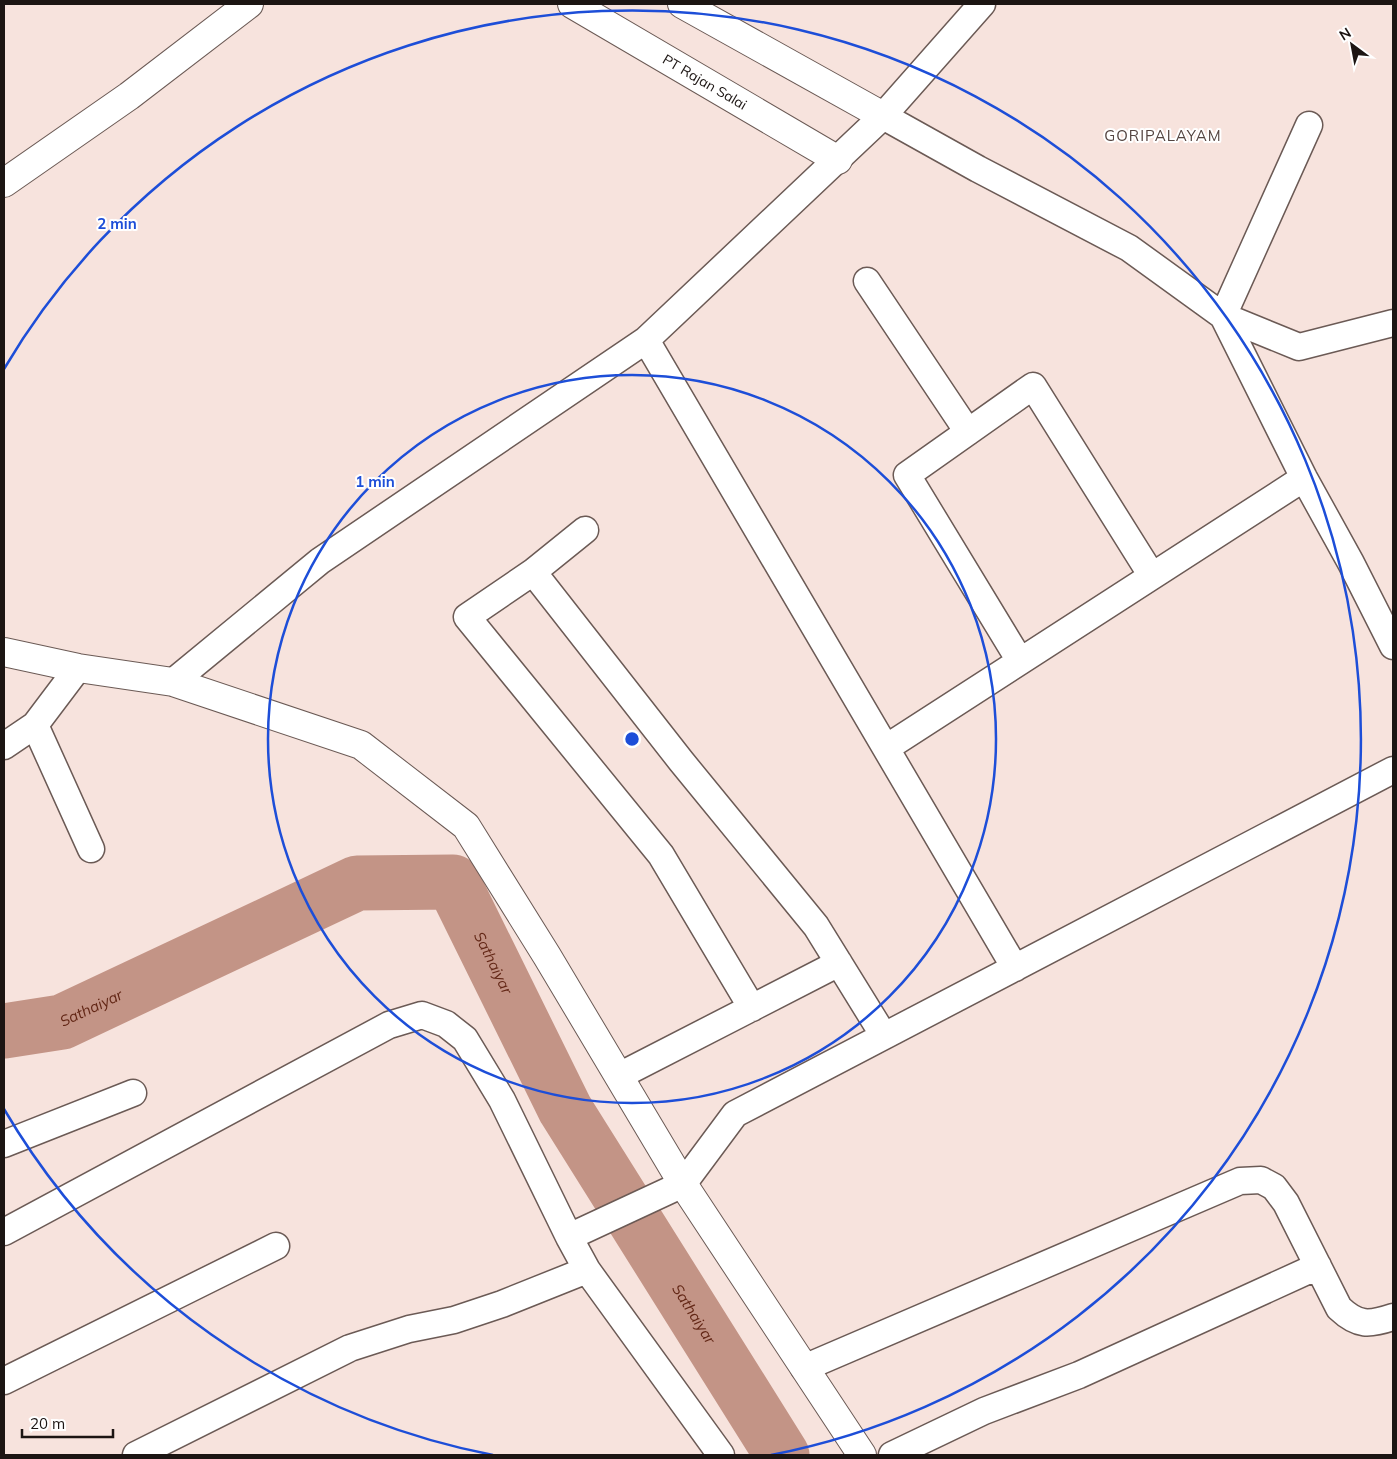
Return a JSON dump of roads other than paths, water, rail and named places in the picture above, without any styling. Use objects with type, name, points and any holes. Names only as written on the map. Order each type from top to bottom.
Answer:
[{"type":"street","points":[[4,183],[129,96],[249,4]]},
{"type":"street","name":"PT Rajan Salai","points":[[572,4],[838,160]]},
{"type":"street","points":[[682,4],[978,169],[1129,248],[1223,316],[1299,347],[1393,323]]},
{"type":"street","points":[[173,682],[320,561],[646,340],[883,116],[982,4]]},
{"type":"street","points":[[1223,316],[1309,125]]},
{"type":"street","points":[[867,281],[968,432]]},
{"type":"street","points":[[1223,316],[1304,478],[1351,563],[1393,646]]},
{"type":"street","points":[[646,340],[1015,968]]},
{"type":"street","points":[[1020,661],[906,475],[1033,386],[1152,576]]},
{"type":"street","points":[[886,748],[1304,478]]},
{"type":"street","points":[[585,530],[533,572],[466,617],[661,855],[752,1008]]},
{"type":"street","points":[[533,572],[675,753],[816,926],[884,1036]]},
{"type":"street","points":[[4,652],[78,668],[173,682],[361,745],[466,826],[683,1184],[862,1455]]},
{"type":"street","points":[[4,746],[35,725],[78,668]]},
{"type":"street","points":[[35,725],[91,849]]},
{"type":"street","points":[[569,1237],[683,1184],[735,1114],[1393,770]]},
{"type":"street","points":[[619,1076],[839,963]]},
{"type":"street","points":[[4,1232],[389,1025],[422,1015],[446,1024],[465,1039],[502,1100],[587,1270],[721,1455]]},
{"type":"street","points":[[4,1144],[133,1093]]},
{"type":"street","points":[[804,1368],[1240,1181],[1261,1180],[1274,1187],[1286,1203],[1339,1308],[1351,1319],[1364,1323],[1382,1321],[1393,1317]]},
{"type":"street","points":[[4,1381],[276,1246]]},
{"type":"street","points":[[892,1455],[984,1411],[1079,1374],[1318,1266]]},
{"type":"street","points":[[136,1455],[350,1348],[409,1330],[454,1320],[502,1304],[587,1270]]},
{"type":"waterway","name":"Sathaiyar","points":[[4,1031],[62,1022],[357,883],[453,882],[565,1109],[782,1455]]},
{"type":"district","name":"GORIPALAYAM","points":[[1163,136]]}]
